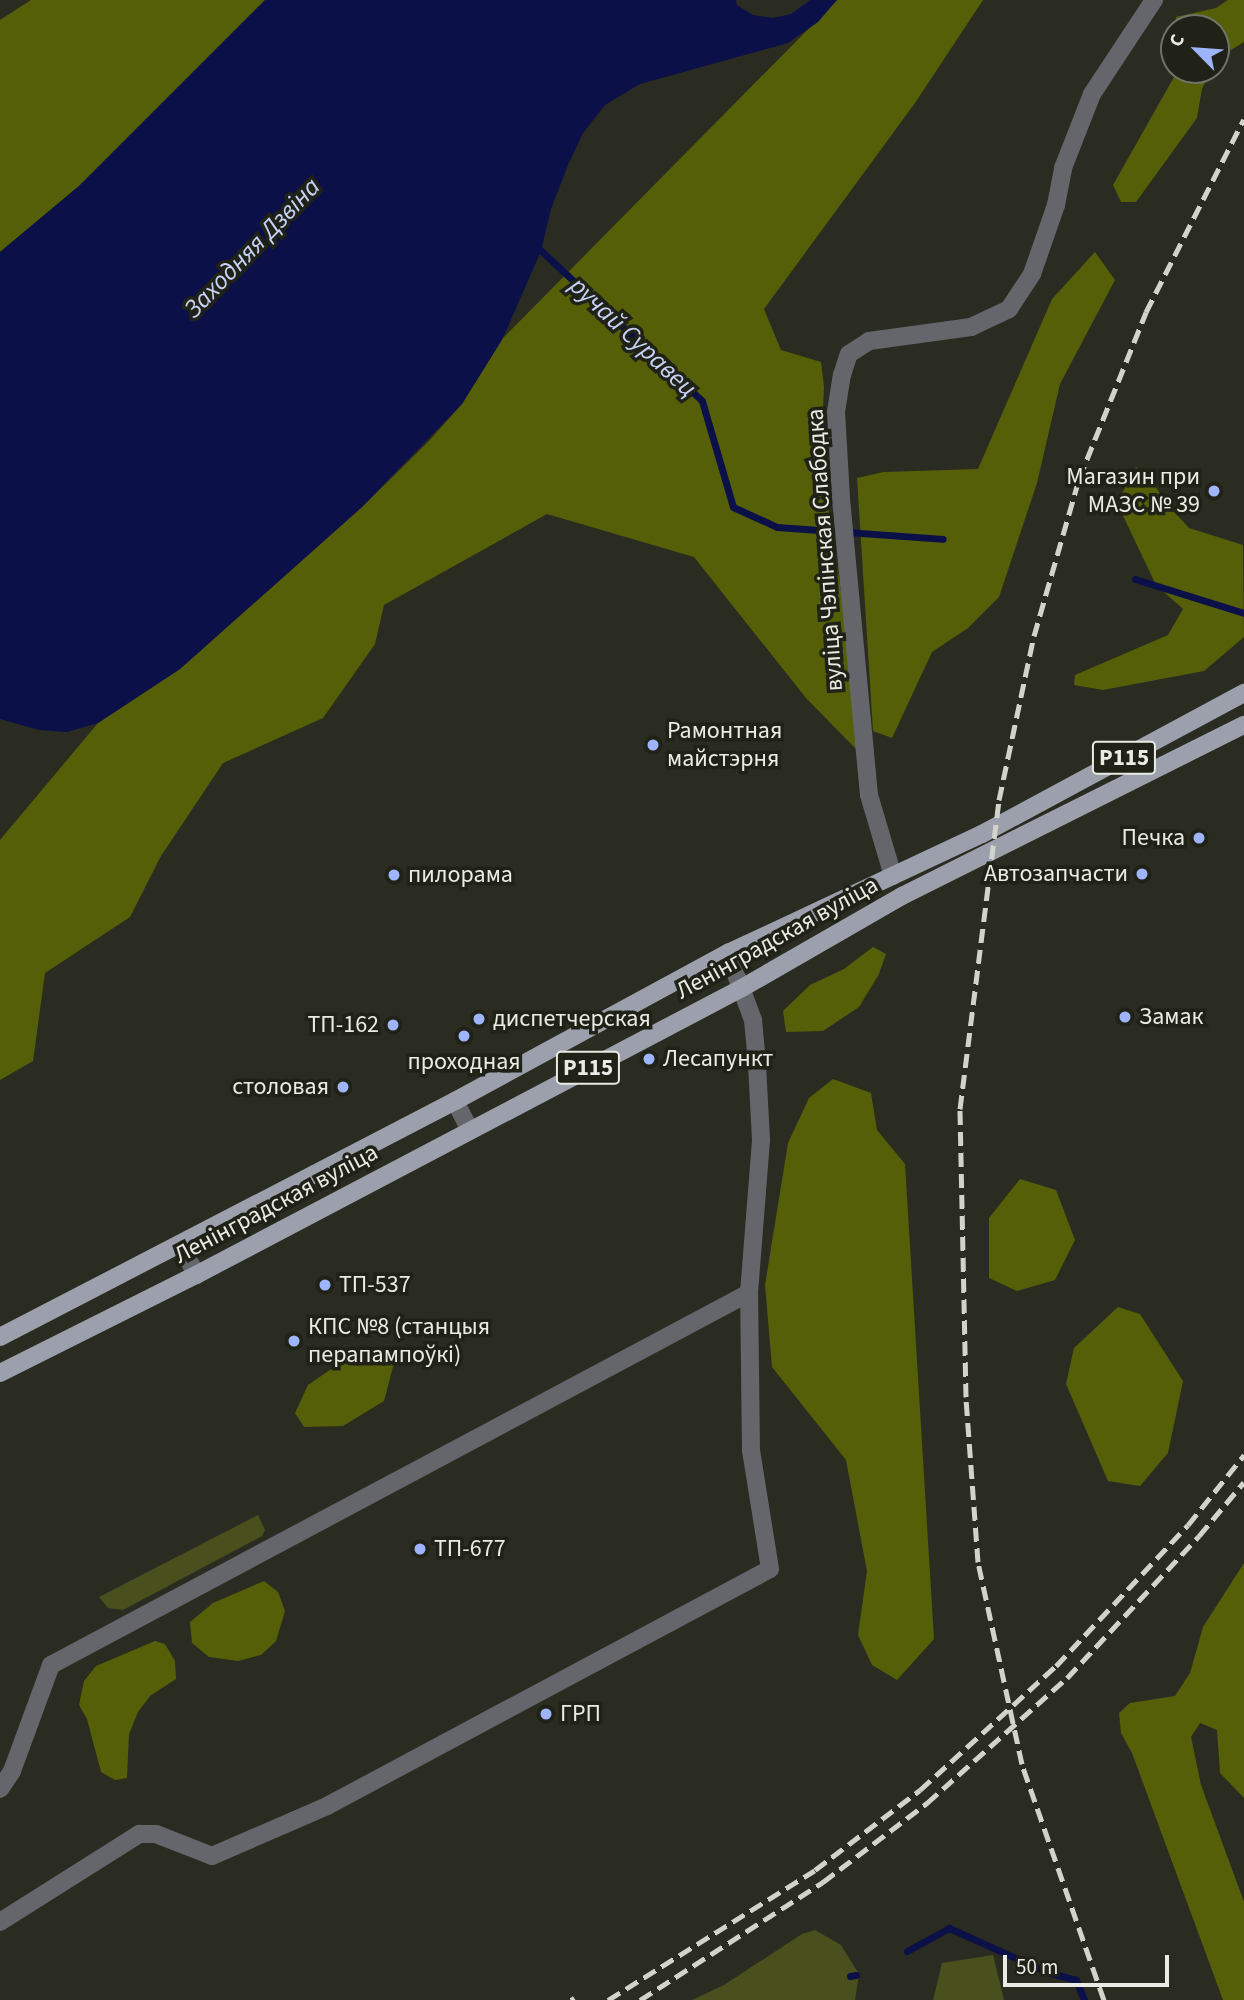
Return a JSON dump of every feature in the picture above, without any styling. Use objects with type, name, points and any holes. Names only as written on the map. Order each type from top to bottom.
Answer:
[{"type":"main road","name":"Ленінградская вуліца","points":[[0,1337],[455,1101],[728,953],[1052,798],[1243,697]]},
{"type":"main road","name":"Ленінградская вуліца","points":[[0,1373],[196,1275],[742,988],[902,896],[1244,725]]},
{"type":"street","name":"вуліца Чэпінская Слабодка","points":[[893,876],[869,795],[841,498],[836,412],[842,376],[849,354],[869,341],[971,327],[1009,309],[1032,274],[1056,205],[1066,159],[1092,94],[1154,0]]},
{"type":"street","points":[[0,1922],[139,1834],[156,1834],[212,1856],[327,1806],[769,1569],[751,1450],[749,1293],[761,1140],[753,1020],[728,953]]},
{"type":"street","points":[[455,1101],[470,1130]]},
{"type":"street","points":[[181,1245],[196,1275]]},
{"type":"street","points":[[0,1788],[12,1771],[51,1665],[749,1293]]},
{"type":"green space","points":[[31,0],[265,0],[79,186],[0,252],[0,20]]},
{"type":"green space","points":[[837,0],[983,0],[915,103],[764,309],[781,350],[821,362],[824,387],[821,460],[843,605],[858,751],[806,698],[694,557],[547,514],[384,605],[375,644],[323,718],[223,763],[161,856],[130,917],[45,973],[33,1061],[0,1080],[0,840],[98,723],[180,669],[362,507],[428,442],[462,404],[503,338]]},
{"type":"green space","points":[[1228,0],[1244,0],[1244,42],[1230,50],[1230,14],[1189,14],[1216,8]]},
{"type":"green space","points":[[1170,84],[1204,84],[1197,118],[1136,202],[1121,202],[1113,185]]},
{"type":"green space","points":[[1095,252],[1115,280],[1060,384],[1037,483],[999,597],[968,628],[932,652],[892,738],[873,731],[857,478],[884,472],[978,469],[1052,299]]},
{"type":"green space","points":[[1136,467],[1151,478],[1164,501],[1189,528],[1243,545],[1244,637],[1204,671],[1103,690],[1074,685],[1075,675],[1168,635],[1183,609],[1156,585],[1117,503]]},
{"type":"green space","points":[[873,947],[886,954],[879,974],[859,1007],[823,1031],[786,1032],[783,1011],[810,985],[844,969]]},
{"type":"green space","points":[[833,1079],[871,1093],[877,1130],[905,1164],[934,1639],[897,1680],[872,1665],[858,1635],[867,1571],[846,1460],[772,1367],[765,1285],[788,1143],[809,1098]]},
{"type":"green space","points":[[1020,1179],[1056,1190],[1075,1240],[1055,1280],[1017,1291],[989,1278],[989,1218]]},
{"type":"green space","points":[[1118,1307],[1140,1314],[1183,1381],[1168,1453],[1140,1486],[1108,1481],[1066,1384],[1074,1348]]},
{"type":"green space","points":[[356,1352],[395,1359],[384,1401],[343,1426],[304,1427],[295,1413],[308,1385]]},
{"type":"green space","points":[[258,1515],[265,1530],[262,1536],[123,1610],[108,1608],[99,1597]]},
{"type":"green space","points":[[1244,1563],[1244,1798],[1220,1773],[1217,1730],[1200,1723],[1191,1737],[1201,1785],[1244,1902],[1244,2000],[1223,2000],[1132,1753],[1121,1733],[1119,1713],[1130,1703],[1175,1696],[1190,1673],[1203,1627]]},
{"type":"green space","points":[[264,1581],[278,1592],[285,1611],[276,1641],[261,1655],[238,1661],[209,1657],[192,1643],[190,1622],[213,1603]]},
{"type":"green space","points":[[155,1641],[165,1644],[175,1661],[176,1679],[150,1696],[138,1712],[129,1734],[127,1778],[115,1780],[101,1772],[87,1719],[79,1705],[84,1681],[96,1666]]},
{"type":"green space","points":[[815,1930],[841,1945],[859,1974],[855,2000],[692,2000],[724,1985],[802,1934]]},
{"type":"green space","points":[[993,1955],[1004,2000],[933,2000],[942,1963]]},
{"type":"water","name":"Заходняя Дзвіна","points":[[265,0],[736,0],[737,5],[753,15],[773,18],[791,14],[810,0],[837,0],[818,22],[788,43],[640,84],[605,105],[583,133],[568,165],[551,209],[541,251],[503,338],[462,404],[362,507],[180,669],[98,723],[67,732],[39,730],[0,719],[0,252],[79,186]]},
{"type":"waterway","name":"ручай Суравец","points":[[536,246],[702,401],[733,507],[777,527],[943,539]]},
{"type":"waterway","name":"ручай Суравец","points":[[1135,579],[1244,613]]},
{"type":"waterway","points":[[907,1951],[949,1928],[1047,1972],[1076,1980],[1084,2000]]},
{"type":"waterway","points":[[850,1976],[856,1975]]},
{"type":"railway","points":[[1104,2000],[1022,1764],[978,1562],[966,1397],[960,1109],[999,800],[1034,636],[1079,479],[1146,312],[1244,119]]},
{"type":"railway","points":[[608,2000],[815,1870],[920,1790],[1056,1666],[1188,1525],[1244,1455]]},
{"type":"railway","points":[[640,2000],[823,1882],[927,1803],[1067,1678],[1199,1536],[1244,1482]]},
{"type":"place","name":"Магазин при МАЗС № 39","points":[[1214,491]]},
{"type":"place","name":"Рамонтная майстэрня","points":[[653,745]]},
{"type":"place","name":"Печка","points":[[1199,838]]},
{"type":"place","name":"Автозапчасти","points":[[1142,874]]},
{"type":"place","name":"пилорама","points":[[394,875]]},
{"type":"place","name":"Замак","points":[[1125,1017]]},
{"type":"place","name":"диспетчерская","points":[[479,1019]]},
{"type":"place","name":"ТП-162","points":[[393,1025]]},
{"type":"place","name":"проходная","points":[[464,1036]]},
{"type":"place","name":"Лесапункт","points":[[649,1059]]},
{"type":"place","name":"столовая","points":[[343,1087]]},
{"type":"place","name":"ТП-537","points":[[325,1285]]},
{"type":"place","name":"КПС №8 (станцыя перапампоўкі)","points":[[294,1341]]},
{"type":"place","name":"ТП-677","points":[[420,1549]]},
{"type":"place","name":"ГРП","points":[[546,1714]]}]
